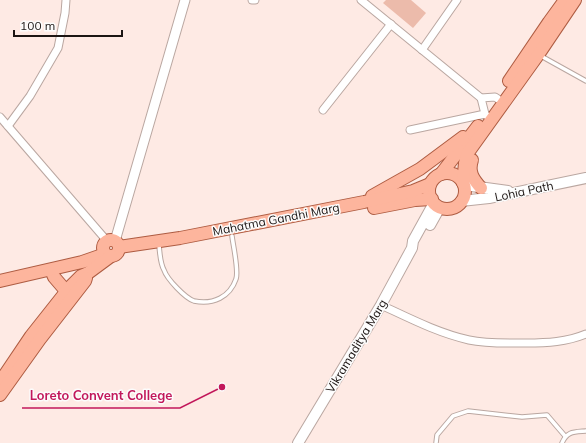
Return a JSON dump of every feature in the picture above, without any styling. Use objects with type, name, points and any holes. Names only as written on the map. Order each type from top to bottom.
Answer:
[{"type":"main road","points":[[516,192],[481,188],[463,184],[454,174],[448,173],[435,177],[430,184],[429,189],[435,203],[452,208],[461,201],[464,192],[463,184],[467,154],[549,22],[565,0]]},
{"type":"main road","points":[[441,174],[486,115],[500,102],[538,55],[575,0]]},
{"type":"main road","points":[[481,188],[473,179],[470,171],[471,162],[474,154],[492,126],[500,102]]},
{"type":"main road","points":[[364,202],[370,197],[420,169],[462,138],[472,133]]},
{"type":"main road","name":"Lohia Path","points":[[461,201],[489,198],[586,178]]},
{"type":"main road","name":"Mahatma Gandhi Marg","points":[[0,273],[111,249],[180,238],[364,202],[413,191],[430,184]]},
{"type":"main road","name":"Mahatma Gandhi Marg","points":[[0,281],[82,262],[111,249],[159,246],[232,236],[415,200],[435,203]]},
{"type":"main road","name":"Vikramaditya Marg","points":[[298,443],[381,305],[412,248],[418,245],[435,203]]},
{"type":"main road","points":[[0,382],[31,336],[66,290],[81,276],[88,273],[111,249]]},
{"type":"main road","points":[[51,270],[54,277],[66,290]]},
{"type":"main road","points":[[0,395],[85,281],[88,273]]},
{"type":"street","points":[[8,126],[30,96],[58,48],[66,0]]},
{"type":"street","points":[[111,249],[185,0]]},
{"type":"street","points":[[361,0],[481,98],[486,115],[410,130]]},
{"type":"street","points":[[422,50],[458,0]]},
{"type":"street","points":[[323,110],[391,24]]},
{"type":"street","points":[[481,98],[495,97],[500,102]]},
{"type":"street","points":[[0,117],[111,249]]},
{"type":"street","points":[[381,305],[434,329],[469,340],[504,343],[546,343],[575,339],[586,334]]},
{"type":"lane","points":[[538,55],[586,81]]},
{"type":"lane","points":[[159,246],[164,270],[176,288],[193,300],[206,302],[221,299],[231,289],[237,277],[232,236]]},
{"type":"lane","points":[[436,443],[437,435],[453,416],[468,411],[522,417],[546,414],[565,436]]},
{"type":"lane","points":[[562,443],[565,436],[573,432],[586,431]]},
{"type":"shaded area","points":[[386,0],[411,0],[426,13],[413,28],[383,3]]},
{"type":"place","name":"Loreto Convent College","points":[[222,387]]}]
